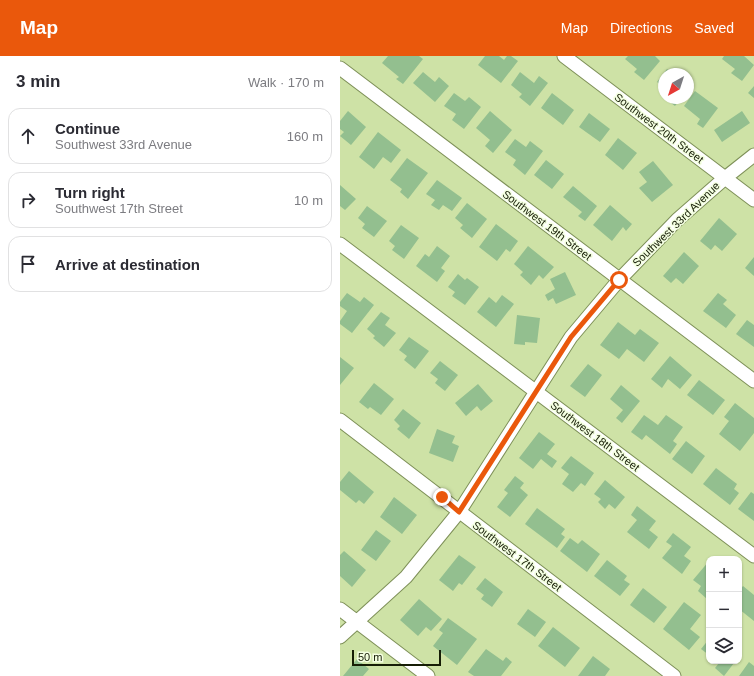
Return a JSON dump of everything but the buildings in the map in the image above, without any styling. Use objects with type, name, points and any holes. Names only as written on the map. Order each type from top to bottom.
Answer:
[{"type":"street","name":"Southwest 20th Street","points":[[564,56],[754,200]]},
{"type":"street","name":"Southwest 19th Street","points":[[340,68],[754,381]]},
{"type":"street","name":"Southwest 33rd Avenue","points":[[340,637],[406,577],[459,512],[571,337],[619,280],[677,220],[754,155]]},
{"type":"street","name":"Southwest 18th Street","points":[[340,244],[754,556]]},
{"type":"street","name":"Southwest 17th Street","points":[[340,420],[674,676]]},
{"type":"street","points":[[340,609],[428,676]]},
{"type":"route","points":[[442,497],[459,512],[571,337],[619,280]]}]
